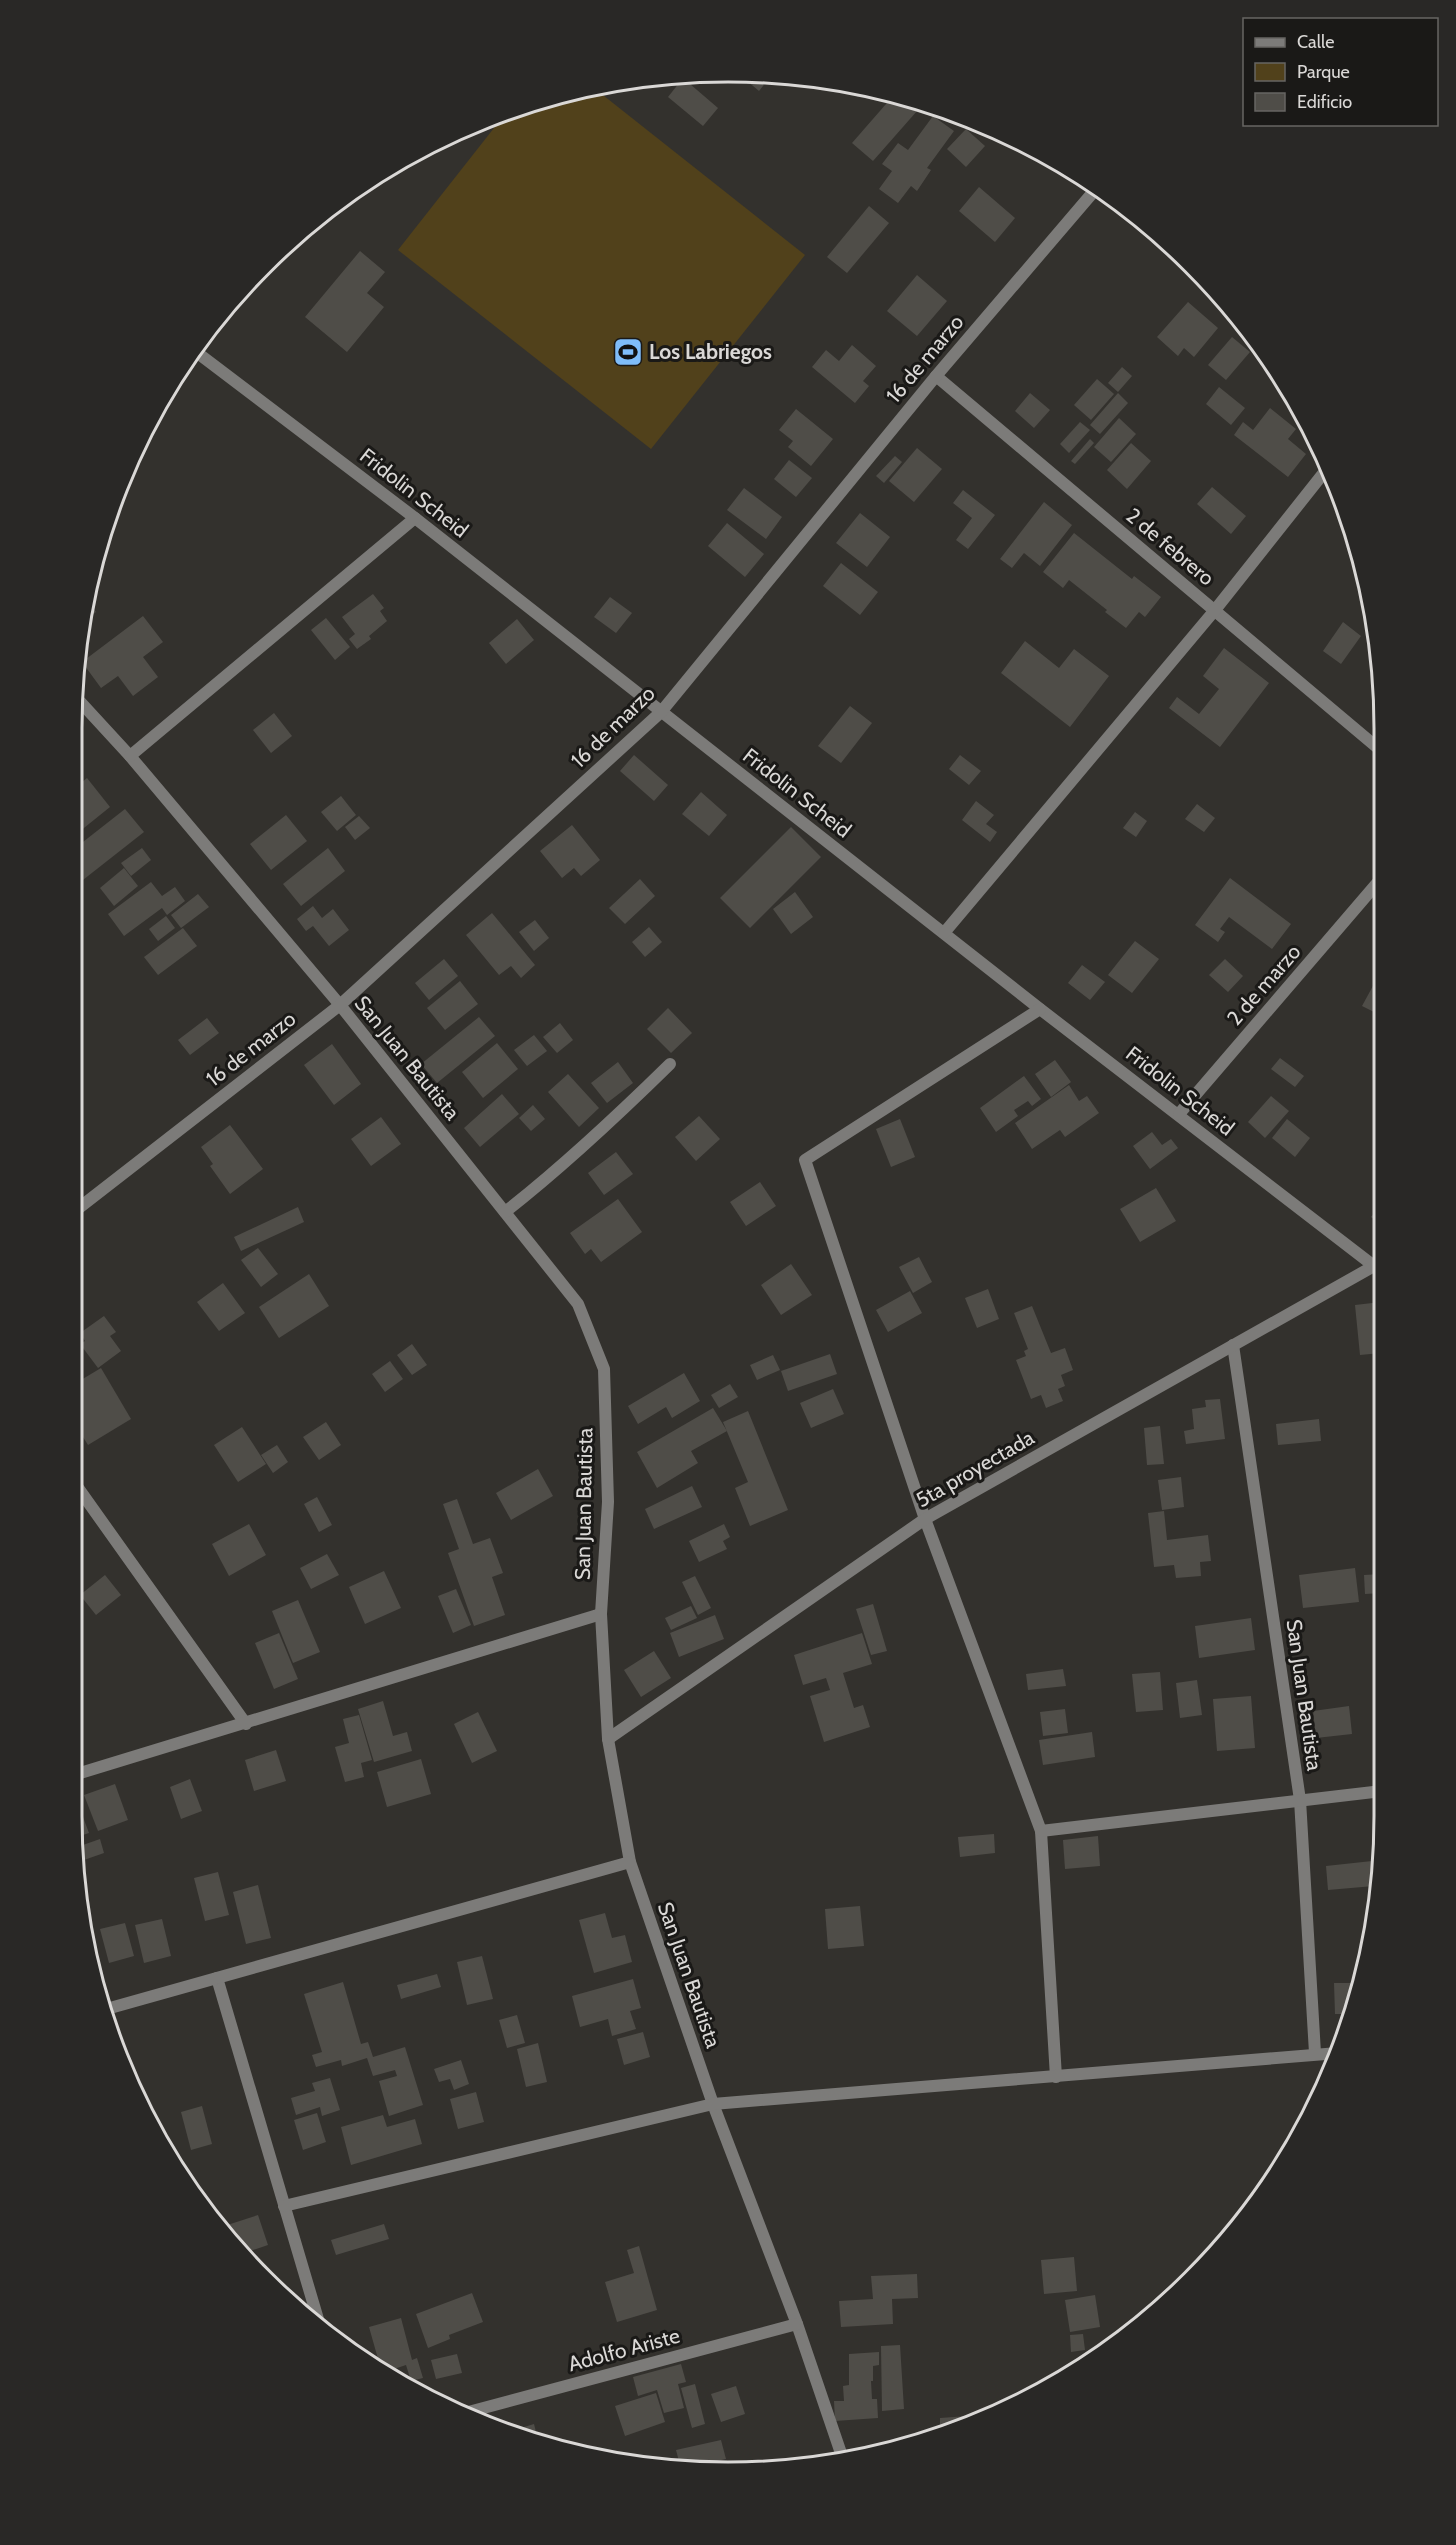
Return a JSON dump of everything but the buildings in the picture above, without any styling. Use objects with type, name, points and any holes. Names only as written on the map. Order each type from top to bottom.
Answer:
[{"type":"street","name":"16 de marzo","points":[[83,1205],[340,1005],[661,712],[936,376],[1091,194]]},
{"type":"street","name":"Fridolin Scheid","points":[[201,355],[415,518],[1040,1009],[1373,1263]]},
{"type":"street","name":"2 de febrero","points":[[936,376],[1373,744]]},
{"type":"street","points":[[945,933],[1215,610],[1322,476]]},
{"type":"street","points":[[130,756],[415,518]]},
{"type":"street","name":"San Juan Bautista","points":[[84,705],[130,756],[340,1005],[578,1304],[604,1369],[608,1502],[601,1614],[608,1739],[630,1862],[713,2104],[797,2324],[841,2452]]},
{"type":"street","name":"2 de marzo","points":[[1179,1114],[1373,888]]},
{"type":"street","points":[[1040,1009],[805,1160],[925,1519],[1041,1831],[1056,2077]]},
{"type":"street","points":[[505,1212],[539,1186],[603,1130],[670,1064]]},
{"type":"street","name":"5ta proyectada","points":[[608,1739],[925,1519],[1373,1268]]},
{"type":"street","name":"San Juan Bautista","points":[[1233,1345],[1300,1800],[1316,2053]]},
{"type":"street","points":[[83,1495],[246,1724]]},
{"type":"street","points":[[83,1772],[601,1614]]},
{"type":"street","points":[[1041,1831],[1373,1792]]},
{"type":"street","points":[[112,2008],[630,1862]]},
{"type":"street","points":[[217,1978],[316,2314]]},
{"type":"street","points":[[284,2206],[713,2104],[1328,2053]]},
{"type":"street","name":"Adolfo Ariste","points":[[475,2410],[797,2324]]},
{"type":"green space","name":"Los Labriegos","points":[[603,95],[805,255],[651,449],[398,250],[495,127],[561,104]]},
{"type":"place","name":"Los Labriegos","points":[[628,352]]}]
